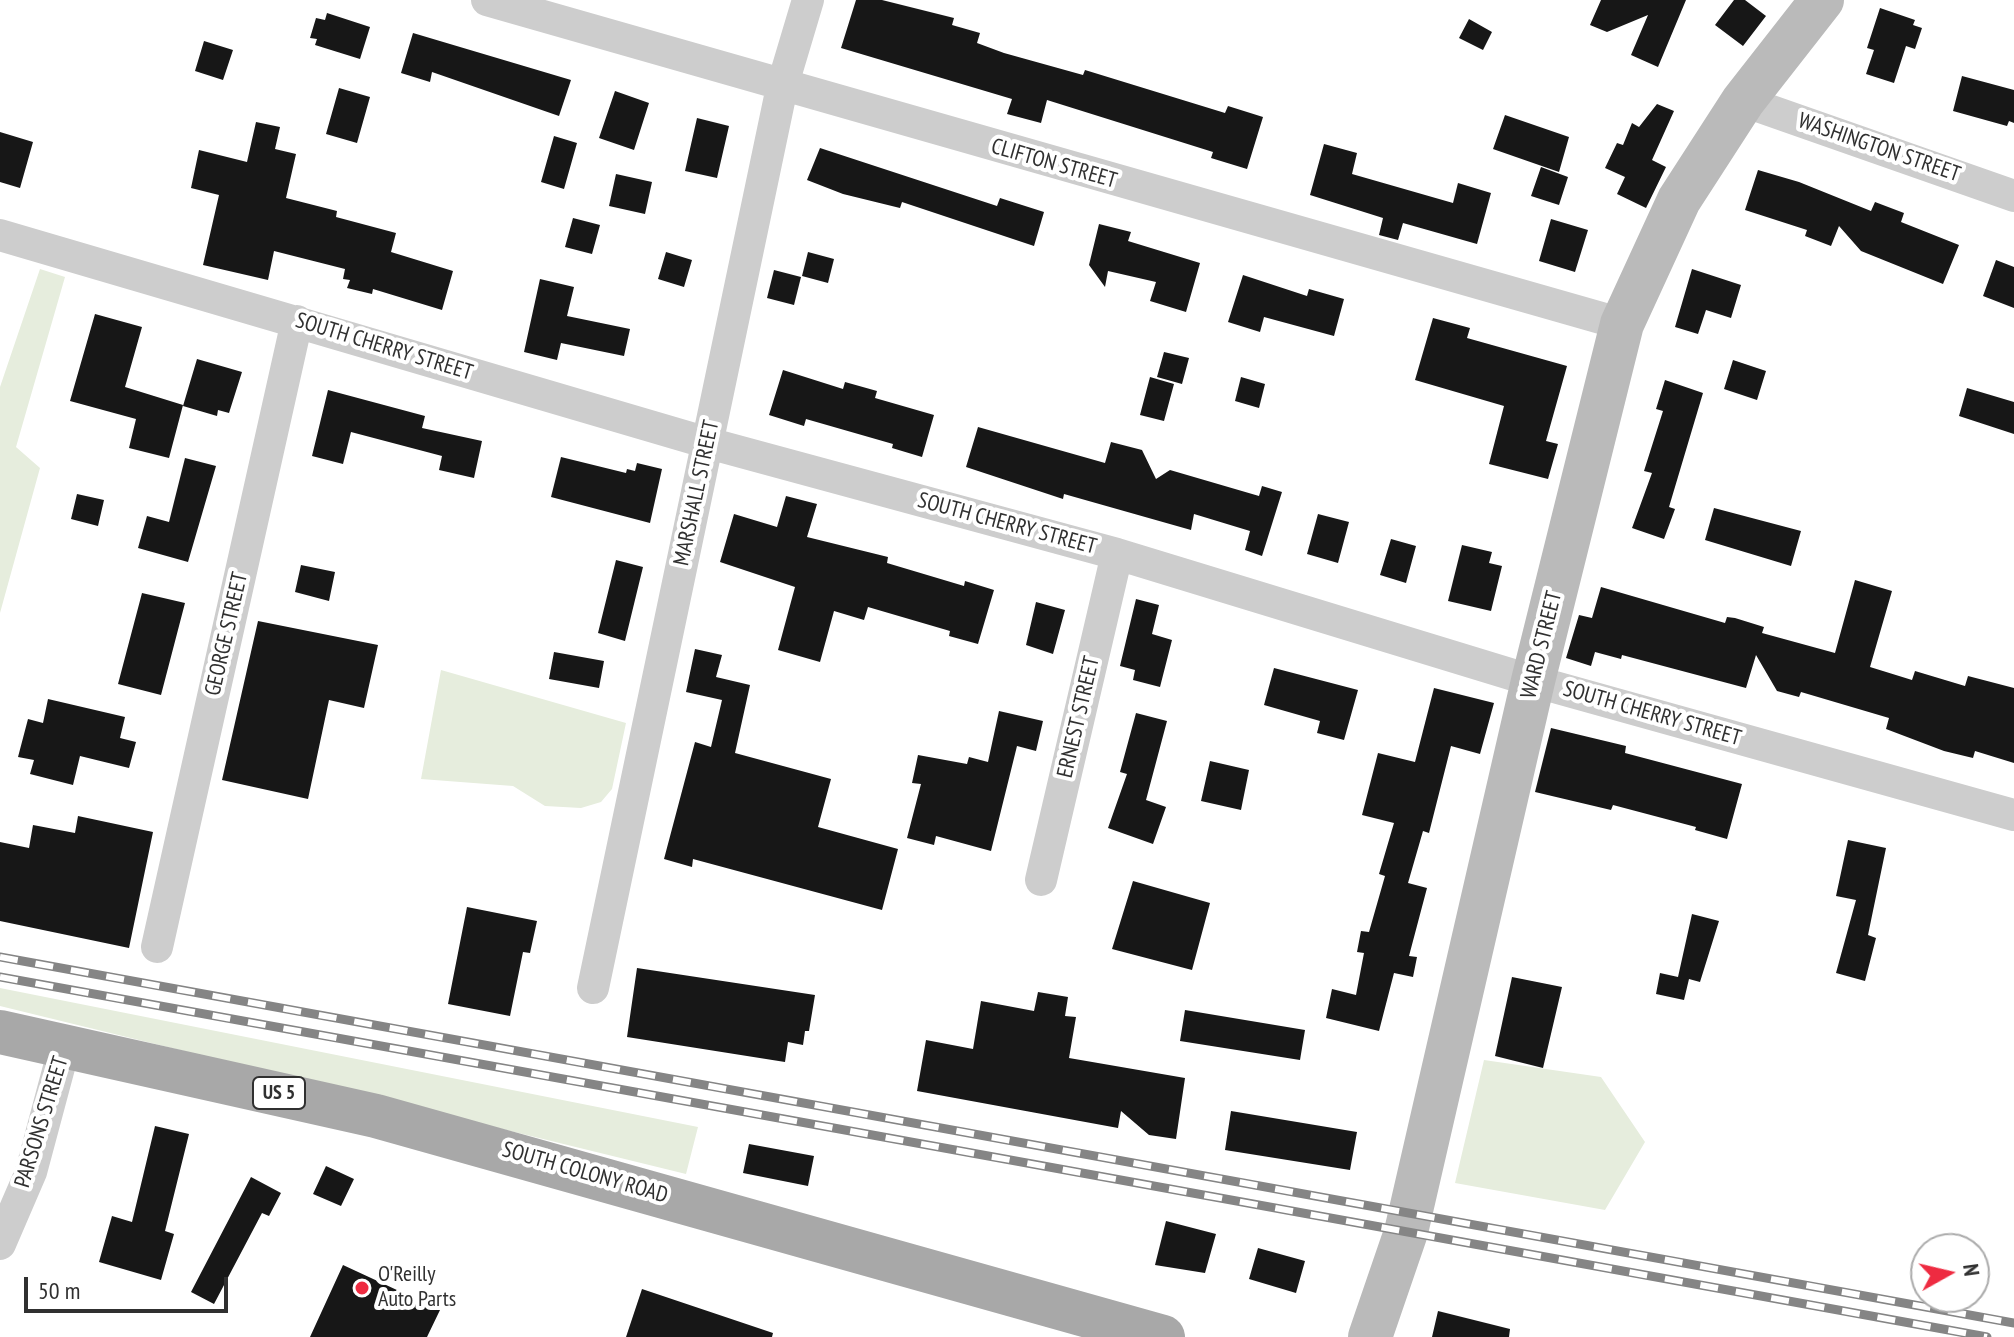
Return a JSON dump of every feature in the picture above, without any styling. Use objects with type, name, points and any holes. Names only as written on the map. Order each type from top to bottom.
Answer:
[{"type":"main road","name":"SOUTH COLONY ROAD","points":[[0,1032],[376,1116],[1163,1337]]},
{"type":"street","name":"CLIFTON STREET","points":[[487,0],[782,87],[1622,324]]},
{"type":"street","name":"MARSHALL STREET","points":[[593,988],[782,87],[808,0]]},
{"type":"street","name":"WARD STREET","points":[[1370,1337],[1406,1232],[1533,681],[1622,324],[1679,200],[1743,101],[1822,0]]},
{"type":"street","name":"WASHINGTON STREET","points":[[1743,101],[2014,196]]},
{"type":"street","name":"SOUTH CHERRY STREET","points":[[0,235],[708,443],[1117,554],[1533,681],[2014,815]]},
{"type":"street","name":"GEORGE STREET","points":[[157,947],[297,321]]},
{"type":"street","name":"ERNEST STREET","points":[[1041,880],[1117,554]]},
{"type":"street","name":"PARSONS STREET","points":[[0,1244],[31,1172],[65,1045]]},
{"type":"green space","points":[[40,269],[65,277],[16,447],[40,468],[0,613],[0,387]]},
{"type":"green space","points":[[441,670],[626,723],[612,789],[601,802],[581,808],[545,806],[513,786],[421,779]]},
{"type":"green space","points":[[0,988],[698,1127],[686,1174],[0,1006]]},
{"type":"green space","points":[[1484,1060],[1601,1077],[1645,1142],[1605,1210],[1455,1183]]},
{"type":"building","points":[[856,0],[882,0],[954,18],[952,25],[980,33],[977,43],[1004,53],[1083,75],[1085,70],[1225,113],[1228,106],[1263,117],[1247,169],[1211,158],[1213,152],[1047,100],[1041,123],[1007,114],[1012,99],[841,48]]},
{"type":"building","points":[[1601,0],[1686,0],[1658,67],[1631,55],[1648,15],[1607,32],[1590,25]]},
{"type":"building","points":[[1734,0],[1745,0],[1766,16],[1743,46],[1715,25]]},
{"type":"building","points":[[1880,8],[1915,20],[1913,25],[1922,28],[1915,49],[1906,46],[1894,83],[1866,74],[1874,50],[1867,48]]},
{"type":"building","points":[[327,13],[370,27],[360,59],[315,45],[317,39],[310,38],[316,18],[325,20]]},
{"type":"building","points":[[1469,19],[1492,32],[1483,50],[1459,38]]},
{"type":"building","points":[[413,33],[571,80],[559,116],[432,72],[430,82],[401,73]]},
{"type":"building","points":[[204,41],[233,50],[223,80],[195,71]]},
{"type":"building","points":[[1962,76],[2014,90],[2014,123],[2009,121],[2007,126],[1953,111]]},
{"type":"building","points":[[339,88],[370,97],[357,143],[326,134]]},
{"type":"building","points":[[615,91],[649,103],[634,150],[599,138]]},
{"type":"building","points":[[1657,104],[1674,111],[1652,160],[1666,167],[1646,208],[1617,194],[1625,177],[1605,168],[1617,143],[1623,145],[1632,123],[1639,127]]},
{"type":"building","points":[[1505,115],[1569,137],[1559,172],[1493,149]]},
{"type":"building","points":[[697,118],[729,126],[717,178],[685,171]]},
{"type":"building","points":[[256,122],[280,127],[275,149],[296,154],[286,198],[337,211],[336,217],[396,233],[391,252],[453,271],[442,310],[373,289],[372,294],[347,288],[350,280],[343,279],[345,269],[274,251],[268,280],[203,265],[219,195],[191,188],[199,150],[247,162]]},
{"type":"building","points":[[0,132],[33,142],[20,188],[0,182]]},
{"type":"building","points":[[554,136],[577,143],[564,189],[541,182]]},
{"type":"building","points":[[1324,144],[1357,153],[1352,174],[1453,203],[1458,183],[1491,193],[1477,244],[1403,223],[1398,240],[1379,235],[1383,218],[1310,195]]},
{"type":"building","points":[[820,148],[997,206],[1000,198],[1044,212],[1034,246],[902,202],[900,208],[843,194],[807,180]]},
{"type":"building","points":[[1541,167],[1568,177],[1559,205],[1531,196]]},
{"type":"building","points":[[1758,170],[1799,182],[1871,211],[1875,202],[1904,213],[1901,222],[1959,245],[1943,284],[1861,251],[1839,226],[1831,246],[1805,236],[1807,230],[1745,210]]},
{"type":"building","points":[[616,174],[652,182],[645,214],[609,206]]},
{"type":"building","points":[[573,218],[600,225],[592,254],[565,247]]},
{"type":"building","points":[[1551,219],[1588,230],[1575,272],[1539,261]]},
{"type":"building","points":[[1099,224],[1131,232],[1128,241],[1200,263],[1186,312],[1150,301],[1156,282],[1108,271],[1105,287],[1089,265]]},
{"type":"building","points":[[666,252],[692,260],[684,287],[658,279]]},
{"type":"building","points":[[808,252],[834,259],[828,283],[802,276]]},
{"type":"building","points":[[1996,260],[2014,267],[2014,308],[1983,296]]},
{"type":"building","points":[[1692,269],[1741,285],[1731,318],[1706,310],[1698,334],[1675,327]]},
{"type":"building","points":[[774,270],[801,277],[794,305],[767,298]]},
{"type":"building","points":[[1243,275],[1307,296],[1309,289],[1344,299],[1334,336],[1264,317],[1260,332],[1228,322]]},
{"type":"building","points":[[540,279],[574,287],[567,316],[630,329],[624,356],[561,343],[557,360],[524,352]]},
{"type":"building","points":[[95,314],[142,327],[125,387],[183,405],[169,458],[129,448],[136,419],[70,401]]},
{"type":"building","points":[[1433,318],[1470,328],[1467,338],[1567,366],[1546,441],[1558,444],[1548,479],[1489,464],[1504,406],[1415,380]]},
{"type":"building","points":[[1164,352],[1189,358],[1182,384],[1157,377]]},
{"type":"building","points":[[197,359],[242,372],[229,413],[218,410],[217,416],[183,406]]},
{"type":"building","points":[[1733,360],[1766,371],[1757,400],[1724,389]]},
{"type":"building","points":[[783,370],[843,389],[845,382],[877,391],[875,398],[934,415],[922,457],[892,448],[893,444],[806,419],[804,426],[769,415]]},
{"type":"building","points":[[1150,377],[1174,384],[1164,421],[1140,415]]},
{"type":"building","points":[[1241,377],[1265,384],[1259,408],[1235,401]]},
{"type":"building","points":[[1665,380],[1703,393],[1669,507],[1675,509],[1664,539],[1632,528],[1652,473],[1644,471],[1663,411],[1656,409]]},
{"type":"building","points":[[1967,388],[2014,402],[2014,434],[1959,416]]},
{"type":"building","points":[[328,390],[425,416],[422,428],[482,441],[474,478],[439,470],[442,456],[351,432],[343,464],[312,456]]},
{"type":"building","points":[[978,427],[1105,463],[1111,442],[1142,450],[1156,479],[1170,470],[1259,496],[1262,486],[1282,492],[1262,556],[1245,550],[1250,531],[1194,514],[1191,530],[1064,494],[1063,499],[966,467]]},
{"type":"building","points":[[561,457],[626,473],[627,469],[635,471],[637,463],[662,469],[650,523],[551,497]]},
{"type":"building","points":[[185,458],[216,466],[188,562],[138,548],[147,516],[169,522]]},
{"type":"building","points":[[77,494],[104,500],[98,526],[71,519]]},
{"type":"building","points":[[786,496],[817,504],[807,537],[888,557],[887,563],[964,586],[965,581],[994,590],[978,644],[949,636],[950,631],[868,607],[864,620],[834,611],[820,662],[778,650],[795,587],[720,562],[734,514],[777,527]]},
{"type":"building","points":[[1714,508],[1801,531],[1791,566],[1705,540]]},
{"type":"building","points":[[1318,514],[1349,522],[1338,563],[1307,554]]},
{"type":"building","points":[[1391,539],[1416,546],[1406,583],[1380,575]]},
{"type":"building","points":[[1462,545],[1492,552],[1489,563],[1502,566],[1491,611],[1448,601]]},
{"type":"building","points":[[616,560],[643,567],[625,641],[598,633]]},
{"type":"building","points":[[301,565],[335,572],[329,601],[295,592]]},
{"type":"building","points":[[1855,580],[1892,591],[1870,667],[1912,680],[1915,671],[1965,686],[1968,676],[2014,688],[2014,763],[1975,751],[1973,758],[1944,751],[1886,729],[1889,718],[1801,692],[1799,697],[1777,691],[1756,655],[1746,688],[1622,655],[1621,659],[1595,652],[1591,666],[1566,658],[1579,615],[1592,618],[1601,587],[1725,623],[1727,617],[1735,618],[1764,627],[1762,633],[1835,653]]},
{"type":"building","points":[[142,593],[185,603],[161,695],[118,684]]},
{"type":"building","points":[[1136,599],[1159,605],[1152,634],[1172,640],[1160,687],[1133,680],[1135,670],[1120,666]]},
{"type":"building","points":[[1036,602],[1065,610],[1053,654],[1026,645]]},
{"type":"building","points":[[258,621],[378,645],[364,708],[329,700],[308,799],[222,780]]},
{"type":"building","points":[[695,649],[722,655],[716,677],[750,685],[735,753],[831,779],[818,827],[898,849],[882,910],[693,859],[692,867],[664,859],[695,742],[711,747],[722,700],[686,692]]},
{"type":"building","points":[[554,652],[604,661],[599,688],[549,679]]},
{"type":"building","points":[[1274,668],[1358,690],[1344,740],[1317,733],[1320,721],[1264,705]]},
{"type":"building","points":[[1434,688],[1494,703],[1480,754],[1451,746],[1429,833],[1423,831],[1408,883],[1427,888],[1409,956],[1417,957],[1413,977],[1394,973],[1379,1031],[1326,1018],[1332,989],[1356,995],[1364,953],[1357,952],[1361,931],[1369,932],[1385,876],[1379,874],[1394,823],[1362,815],[1378,753],[1415,762]]},
{"type":"building","points":[[48,699],[125,717],[120,738],[136,742],[129,768],[80,756],[73,785],[30,774],[34,760],[18,757],[28,719],[43,723]]},
{"type":"building","points":[[999,711],[1043,721],[1036,751],[1017,746],[991,851],[936,836],[934,845],[907,838],[921,784],[912,783],[918,755],[967,764],[969,757],[988,762]]},
{"type":"building","points":[[1136,713],[1167,721],[1146,800],[1166,807],[1153,844],[1108,828],[1127,774],[1120,772]]},
{"type":"building","points":[[1551,728],[1626,746],[1625,753],[1742,784],[1727,839],[1695,830],[1696,827],[1613,805],[1611,810],[1535,792]]},
{"type":"building","points":[[1210,761],[1249,770],[1241,810],[1201,801]]},
{"type":"building","points":[[78,816],[153,832],[129,948],[0,921],[0,842],[29,848],[33,825],[75,833]]},
{"type":"building","points":[[1848,840],[1886,848],[1868,935],[1876,938],[1865,981],[1836,973],[1856,900],[1836,896]]},
{"type":"building","points":[[1133,881],[1210,903],[1192,970],[1112,949]]},
{"type":"building","points":[[467,907],[537,921],[530,953],[523,952],[510,1016],[448,1004]]},
{"type":"building","points":[[1692,914],[1719,921],[1700,982],[1689,979],[1684,1000],[1656,994],[1660,973],[1678,977]]},
{"type":"building","points":[[637,968],[815,995],[809,1031],[805,1031],[803,1045],[788,1042],[785,1062],[627,1037]]},
{"type":"building","points":[[1512,977],[1562,987],[1543,1068],[1495,1056]]},
{"type":"building","points":[[1038,992],[1068,997],[1065,1016],[1076,1017],[1069,1058],[1185,1078],[1176,1139],[1149,1135],[1121,1111],[1118,1128],[917,1091],[926,1040],[973,1049],[981,1001],[1034,1011]]},
{"type":"building","points":[[1185,1010],[1305,1030],[1300,1060],[1180,1041]]},
{"type":"building","points":[[1231,1111],[1357,1132],[1350,1170],[1225,1150]]},
{"type":"building","points":[[155,1126],[189,1134],[165,1231],[174,1234],[161,1280],[99,1262],[112,1216],[132,1222]]},
{"type":"building","points":[[749,1144],[814,1156],[808,1186],[743,1173]]},
{"type":"building","points":[[326,1166],[354,1179],[341,1206],[313,1194]]},
{"type":"building","points":[[251,1177],[281,1193],[269,1216],[262,1213],[214,1304],[191,1292]]},
{"type":"building","points":[[1166,1221],[1216,1234],[1205,1273],[1155,1265]]},
{"type":"building","points":[[1258,1248],[1305,1261],[1296,1293],[1249,1279]]},
{"type":"building","name":"O'Reilly Auto Parts","points":[[343,1265],[440,1310],[427,1337],[310,1337]]},
{"type":"building","points":[[642,1289],[773,1333],[772,1337],[626,1337]]},
{"type":"building","points":[[1438,1311],[1510,1329],[1509,1337],[1432,1337]]},
{"type":"railway","points":[[0,957],[2014,1323]]},
{"type":"railway","points":[[0,977],[1987,1337]]},
{"type":"place","name":"O'Reilly Auto Parts","points":[[362,1288]]}]
